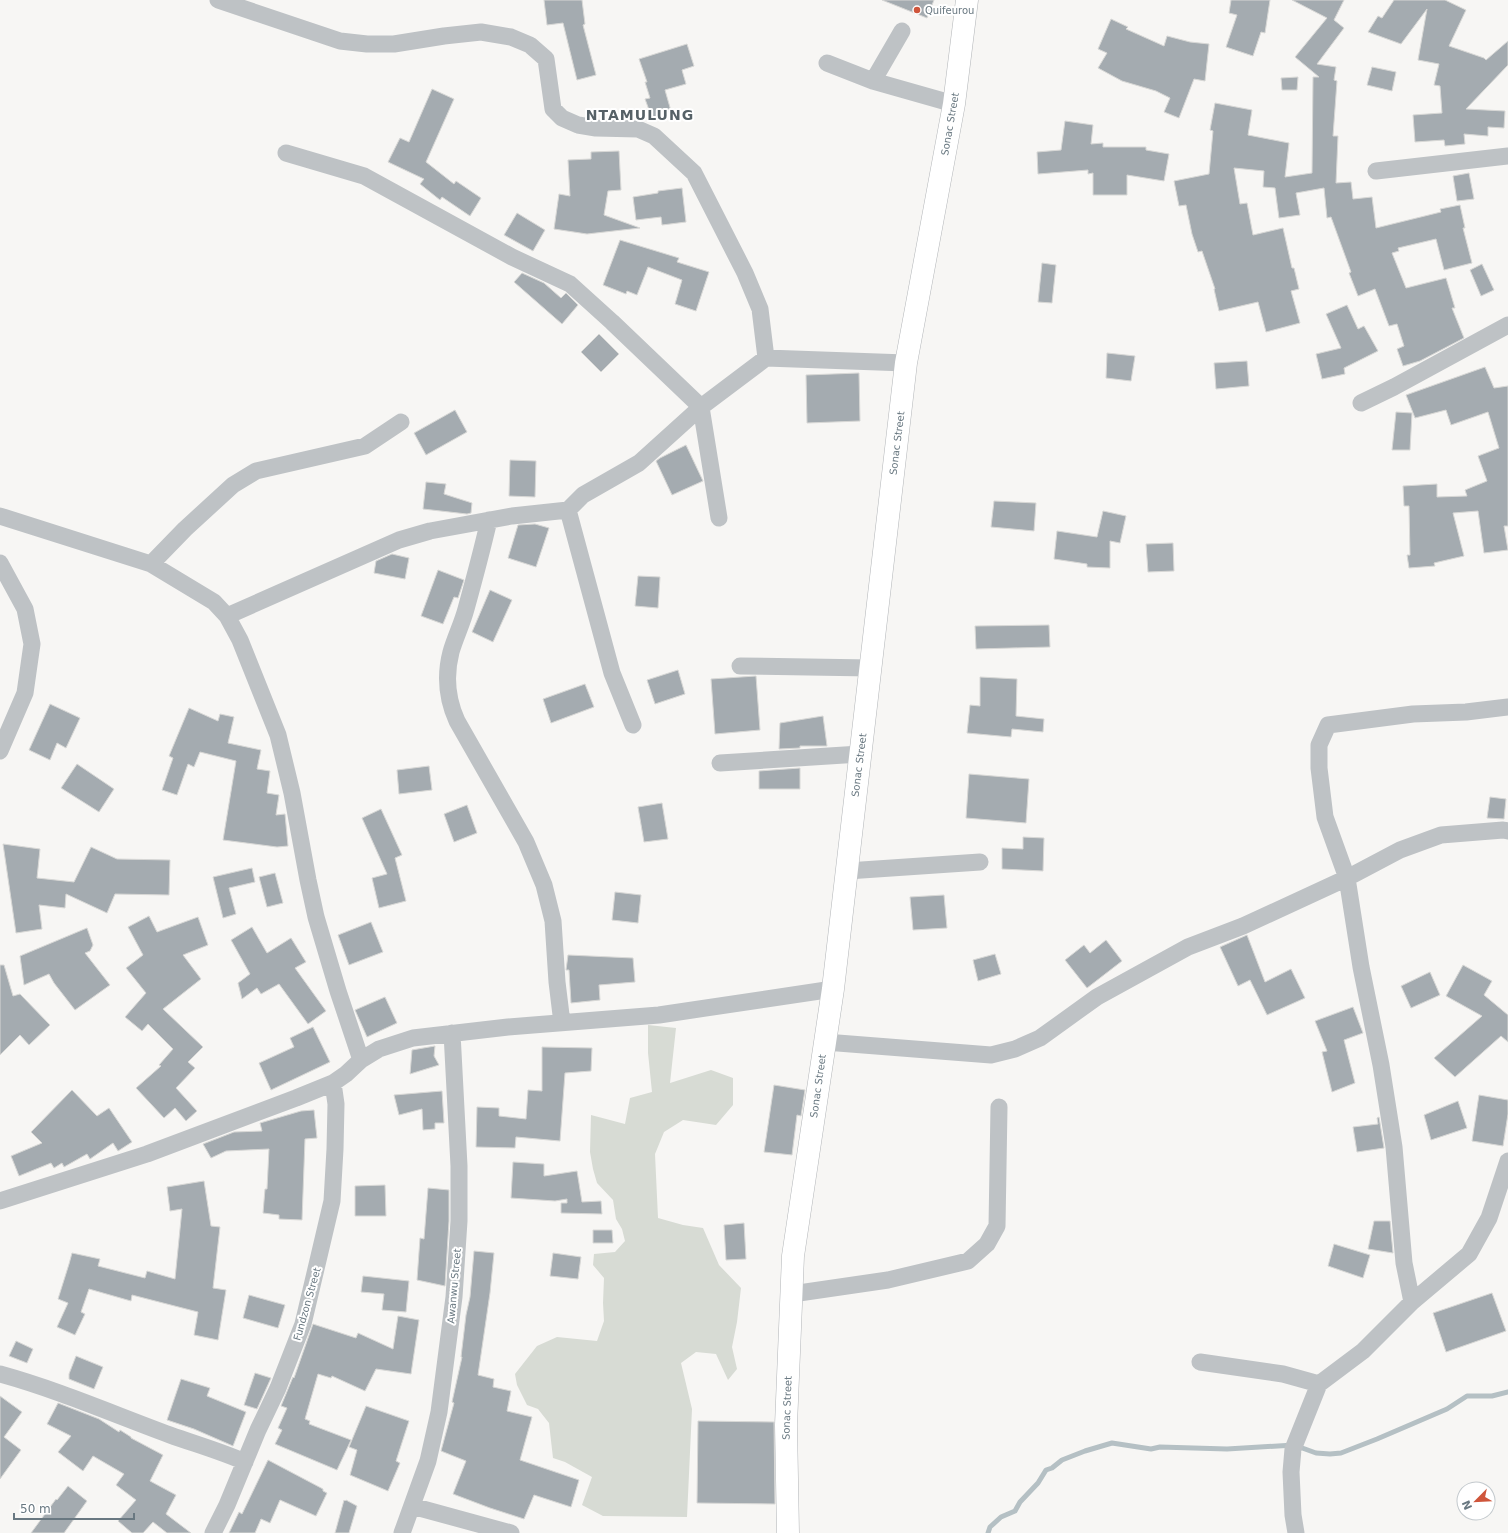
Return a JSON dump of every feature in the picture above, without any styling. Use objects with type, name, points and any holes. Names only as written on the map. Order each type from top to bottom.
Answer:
[{"type":"highway","name":"Sonac Street","points":[[788,1533],[786,1425],[793,1256],[833,989],[906,363],[954,104],[967,0]]},
{"type":"street","points":[[218,0],[340,41],[367,44],[394,44],[481,32],[511,38],[530,44],[546,59],[553,109],[562,118],[578,125],[596,128],[638,129],[654,136],[694,173],[745,273],[760,309],[766,358]]},
{"type":"street","points":[[872,81],[902,31]]},
{"type":"street","points":[[828,63],[872,81],[954,104]]},
{"type":"street","points":[[286,153],[364,176],[512,257],[570,284],[612,322],[700,407],[719,518]]},
{"type":"street","points":[[1376,171],[1508,156]]},
{"type":"street","points":[[1361,403],[1394,387],[1508,325]]},
{"type":"street","points":[[227,616],[398,540],[430,531],[489,520],[568,510],[583,495],[639,463],[700,407],[766,358],[906,363]]},
{"type":"street","points":[[151,564],[185,529],[233,485],[256,471],[365,446],[401,422]]},
{"type":"street","points":[[568,510],[612,673],[633,725]]},
{"type":"street","points":[[0,516],[151,564],[214,602],[227,616],[240,640],[278,735],[292,793],[306,874],[316,917],[338,991],[361,1060]]},
{"type":"street","points":[[489,520],[464,617],[451,652],[447,678],[448,693],[451,708],[457,721],[526,842],[544,885],[552,921],[562,1023]]},
{"type":"street","points":[[0,563],[25,610],[32,644],[26,693],[0,751]]},
{"type":"street","points":[[740,666],[870,668]]},
{"type":"street","points":[[1412,1302],[1404,1263],[1394,1147],[1381,1065],[1347,878],[1325,817],[1319,745],[1328,725],[1413,714],[1466,712],[1508,707]]},
{"type":"street","points":[[720,763],[860,754]]},
{"type":"street","points":[[825,1042],[991,1055],[1015,1049],[1040,1038],[1097,997],[1188,947],[1243,926],[1347,878],[1400,850],[1441,835],[1503,830],[1508,831]]},
{"type":"street","points":[[847,871],[980,862]]},
{"type":"street","points":[[0,1201],[154,1151],[276,1106],[333,1083],[346,1074],[361,1060],[379,1049],[413,1038],[452,1033],[659,1015],[833,989]]},
{"type":"street","name":"Awanwu Street","points":[[402,1533],[428,1461],[439,1412],[454,1297],[459,1166],[452,1033]]},
{"type":"street","name":"Fundzon Street","points":[[213,1533],[227,1505],[258,1430],[278,1388],[304,1324],[332,1201],[336,1112],[333,1083]]},
{"type":"street","points":[[792,1294],[888,1280],[968,1261],[987,1244],[997,1226],[999,1107]]},
{"type":"street","points":[[1296,1533],[1293,1515],[1291,1472],[1292,1450],[1319,1384],[1363,1351],[1412,1302],[1469,1254],[1489,1218],[1508,1161]]},
{"type":"street","points":[[1200,1362],[1282,1374],[1319,1384]]},
{"type":"street","points":[[0,1374],[81,1401],[245,1462]]},
{"type":"street","points":[[412,1506],[511,1533]]},
{"type":"shaded area","points":[[648,1025],[676,1028],[670,1083],[711,1070],[733,1078],[733,1105],[716,1125],[683,1120],[664,1132],[655,1154],[658,1218],[683,1225],[703,1228],[719,1265],[741,1288],[732,1347],[737,1369],[728,1380],[716,1354],[696,1352],[681,1363],[692,1409],[687,1517],[603,1516],[582,1505],[592,1477],[565,1462],[553,1458],[549,1423],[538,1409],[527,1405],[517,1385],[515,1374],[537,1346],[557,1337],[597,1341],[604,1321],[604,1278],[593,1265],[594,1254],[615,1252],[625,1241],[622,1229],[616,1219],[613,1200],[597,1183],[593,1169],[590,1152],[591,1115],[625,1124],[630,1098],[652,1092],[648,1053]]},
{"type":"building","points":[[544,0],[582,0],[585,24],[583,25],[596,75],[577,80],[563,23],[547,25]]},
{"type":"building","name":"Quifeurou","points":[[882,0],[934,0],[927,18]]},
{"type":"building","points":[[1231,0],[1270,0],[1265,33],[1261,32],[1253,56],[1226,47],[1237,15],[1229,13]]},
{"type":"building","points":[[1292,0],[1344,0],[1334,20],[1344,28],[1317,64],[1336,67],[1334,80],[1337,81],[1333,136],[1338,136],[1336,183],[1351,182],[1353,199],[1372,197],[1376,228],[1441,212],[1440,209],[1460,205],[1465,228],[1463,228],[1472,263],[1444,270],[1436,239],[1398,248],[1399,251],[1392,253],[1406,288],[1446,278],[1455,308],[1452,308],[1464,338],[1420,361],[1403,366],[1397,349],[1404,346],[1397,324],[1389,326],[1375,289],[1358,296],[1331,217],[1327,218],[1324,188],[1296,193],[1300,215],[1279,218],[1275,188],[1263,187],[1264,171],[1234,168],[1240,204],[1247,203],[1253,235],[1283,228],[1292,268],[1294,268],[1299,289],[1291,291],[1300,323],[1266,332],[1258,302],[1219,311],[1215,289],[1202,251],[1198,252],[1192,234],[1186,205],[1179,206],[1174,181],[1209,174],[1213,131],[1210,130],[1215,103],[1252,110],[1248,135],[1289,143],[1285,177],[1312,173],[1313,77],[1319,77],[1295,57],[1327,18]]},
{"type":"building","points":[[1394,0],[1445,0],[1466,10],[1449,46],[1486,60],[1508,41],[1508,65],[1466,109],[1505,111],[1504,128],[1488,127],[1488,136],[1464,134],[1465,144],[1445,146],[1444,140],[1415,142],[1413,115],[1442,113],[1440,86],[1434,85],[1439,64],[1418,60],[1427,9],[1401,44],[1368,32],[1378,16],[1382,18]]},
{"type":"building","points":[[1111,19],[1128,27],[1126,29],[1164,46],[1167,36],[1190,42],[1209,44],[1205,81],[1194,79],[1179,118],[1164,112],[1170,98],[1156,91],[1122,81],[1098,68],[1107,53],[1098,49]]},
{"type":"building","points":[[687,44],[694,66],[682,70],[686,84],[665,90],[671,111],[652,118],[645,99],[650,98],[645,82],[647,82],[639,59]]},
{"type":"building","points":[[1372,67],[1396,72],[1392,91],[1367,85]]},
{"type":"building","points":[[1298,77],[1297,90],[1282,90],[1281,78]]},
{"type":"building","points":[[432,89],[454,99],[426,162],[454,184],[456,181],[481,198],[470,216],[442,197],[440,200],[420,184],[424,179],[388,162],[400,138],[409,142]]},
{"type":"building","points":[[1065,121],[1093,125],[1091,144],[1103,143],[1103,147],[1146,147],[1146,150],[1169,154],[1164,181],[1127,175],[1127,195],[1093,195],[1093,173],[1088,174],[1088,170],[1038,174],[1037,152],[1061,150]]},
{"type":"building","points":[[619,151],[621,190],[608,191],[604,215],[640,228],[587,234],[554,229],[559,194],[570,196],[568,160],[591,159],[591,152]]},
{"type":"building","points":[[1469,173],[1474,199],[1457,201],[1453,176]]},
{"type":"building","points":[[682,188],[686,222],[662,225],[661,217],[636,220],[633,197],[658,193],[658,191]]},
{"type":"building","points":[[517,213],[545,230],[533,251],[504,235]]},
{"type":"building","points":[[620,240],[679,258],[677,262],[709,272],[696,311],[675,304],[682,280],[648,267],[637,295],[627,291],[626,294],[603,285]]},
{"type":"building","points":[[1042,263],[1056,265],[1052,303],[1038,302]]},
{"type":"building","points":[[1482,264],[1494,290],[1481,296],[1470,270]]},
{"type":"building","points":[[522,273],[544,283],[561,298],[566,293],[578,305],[562,324],[514,282]]},
{"type":"building","points":[[1347,305],[1358,329],[1364,326],[1378,351],[1344,368],[1345,374],[1322,379],[1316,354],[1341,348],[1326,314]]},
{"type":"building","points":[[599,334],[619,354],[601,372],[581,352]]},
{"type":"building","points":[[1107,353],[1135,356],[1131,381],[1106,378]]},
{"type":"building","points":[[1247,361],[1249,386],[1216,389],[1214,363]]},
{"type":"building","points":[[1485,367],[1494,388],[1508,386],[1508,526],[1504,526],[1508,550],[1484,553],[1478,511],[1453,513],[1464,556],[1434,563],[1435,566],[1409,568],[1407,555],[1410,555],[1409,506],[1404,506],[1403,486],[1437,484],[1437,497],[1467,496],[1465,490],[1487,481],[1478,456],[1499,448],[1488,412],[1451,425],[1446,410],[1415,418],[1406,395]]},
{"type":"building","points":[[859,373],[860,421],[807,423],[806,375]]},
{"type":"building","points":[[455,410],[467,432],[426,455],[414,433]]},
{"type":"building","points":[[1396,412],[1412,413],[1410,450],[1392,450]]},
{"type":"building","points":[[686,445],[703,481],[672,495],[656,461]]},
{"type":"building","points":[[510,460],[536,461],[535,497],[509,496]]},
{"type":"building","points":[[426,482],[446,484],[444,494],[472,503],[471,513],[467,514],[423,509]]},
{"type":"building","points":[[994,501],[1036,503],[1034,531],[991,527]]},
{"type":"building","points":[[1103,511],[1126,516],[1120,543],[1110,541],[1110,568],[1087,567],[1087,564],[1054,559],[1057,531],[1097,537]]},
{"type":"building","points":[[535,524],[549,528],[536,567],[508,558],[518,525]]},
{"type":"building","points":[[1173,543],[1174,571],[1148,572],[1146,544]]},
{"type":"building","points":[[392,554],[409,558],[405,579],[374,573],[376,561]]},
{"type":"building","points":[[438,570],[464,580],[458,598],[454,597],[443,624],[421,616]]},
{"type":"building","points":[[638,576],[660,577],[658,608],[635,606]]},
{"type":"building","points":[[490,590],[512,600],[493,642],[472,632]]},
{"type":"building","points":[[1049,625],[1050,647],[976,649],[975,626]]},
{"type":"building","points":[[678,670],[685,694],[655,704],[647,680]]},
{"type":"building","points":[[756,676],[760,730],[715,734],[711,679]]},
{"type":"building","points":[[980,677],[1017,679],[1016,716],[1044,719],[1043,732],[1012,729],[1011,737],[967,733],[970,705],[980,706]]},
{"type":"building","points":[[585,684],[594,707],[551,723],[543,699]]},
{"type":"building","points":[[50,704],[80,718],[66,748],[57,743],[50,760],[29,750]]},
{"type":"building","points":[[189,708],[218,721],[220,714],[234,717],[228,743],[261,750],[257,769],[270,771],[267,793],[279,795],[276,815],[285,814],[288,846],[277,847],[223,840],[236,761],[200,752],[194,767],[188,764],[177,795],[162,790],[173,758],[169,756]]},
{"type":"building","points":[[823,716],[827,746],[800,746],[800,748],[779,749],[780,723]]},
{"type":"building","points":[[77,764],[114,789],[99,812],[61,788]]},
{"type":"building","points":[[429,766],[432,790],[399,794],[397,770]]},
{"type":"building","points":[[800,768],[800,789],[759,789],[759,771]]},
{"type":"building","points":[[969,774],[1029,779],[1026,823],[966,818]]},
{"type":"building","points":[[1490,797],[1506,799],[1504,819],[1487,818]]},
{"type":"building","points":[[662,803],[668,839],[644,842],[638,807]]},
{"type":"building","points":[[467,805],[477,833],[454,842],[444,814]]},
{"type":"building","points":[[381,809],[402,855],[395,858],[406,901],[379,908],[372,878],[387,874],[362,818]]},
{"type":"building","points":[[1023,837],[1044,838],[1043,871],[1002,869],[1002,848],[1023,849]]},
{"type":"building","points":[[3,844],[40,849],[37,878],[74,882],[91,847],[117,859],[170,860],[169,895],[115,894],[107,913],[66,894],[65,908],[39,905],[42,929],[16,933]]},
{"type":"building","points":[[252,868],[255,882],[229,888],[236,914],[223,918],[213,877]]},
{"type":"building","points":[[275,873],[283,903],[267,907],[259,877]]},
{"type":"building","points":[[615,892],[641,895],[638,923],[612,920]]},
{"type":"building","points":[[944,895],[947,928],[913,930],[910,897]]},
{"type":"building","points":[[149,916],[157,932],[198,917],[208,945],[183,955],[201,979],[163,1009],[203,1047],[188,1062],[195,1068],[176,1088],[197,1111],[186,1121],[175,1108],[164,1118],[136,1088],[161,1066],[159,1065],[173,1049],[148,1024],[142,1031],[125,1017],[146,993],[126,968],[143,955],[128,927]]},
{"type":"building","points":[[371,922],[383,952],[349,965],[338,935]]},
{"type":"building","points":[[252,927],[267,953],[291,938],[306,962],[295,968],[326,1011],[308,1024],[279,984],[261,994],[257,988],[242,999],[238,983],[250,974],[231,940]]},
{"type":"building","points":[[87,928],[93,945],[90,951],[85,953],[110,985],[75,1010],[54,983],[49,974],[24,985],[20,956]]},
{"type":"building","points":[[1247,935],[1265,982],[1291,969],[1305,998],[1267,1015],[1250,980],[1238,986],[1220,947]]},
{"type":"building","points":[[1106,940],[1122,961],[1087,988],[1065,960],[1084,945],[1090,953]]},
{"type":"building","points":[[995,954],[1001,974],[978,981],[973,960]]},
{"type":"building","points":[[568,955],[633,958],[635,982],[599,985],[600,1000],[571,1003],[569,970],[566,970]]},
{"type":"building","points":[[0,965],[4,965],[13,996],[20,994],[50,1025],[29,1045],[20,1035],[0,1055]]},
{"type":"building","points":[[1463,965],[1492,981],[1484,995],[1508,1015],[1508,1042],[1501,1036],[1455,1077],[1434,1058],[1482,1016],[1446,996]]},
{"type":"building","points":[[1430,972],[1440,995],[1411,1008],[1401,986]]},
{"type":"building","points":[[385,997],[397,1023],[367,1037],[355,1010]]},
{"type":"building","points":[[1353,1007],[1363,1033],[1344,1040],[1355,1083],[1332,1092],[1322,1052],[1327,1051],[1315,1021]]},
{"type":"building","points":[[313,1027],[330,1062],[271,1090],[259,1063],[294,1047],[290,1038]]},
{"type":"building","points":[[435,1046],[434,1056],[439,1065],[410,1074],[412,1050]]},
{"type":"building","points":[[542,1047],[592,1048],[591,1071],[565,1073],[560,1141],[516,1137],[515,1148],[476,1147],[477,1107],[499,1108],[499,1116],[526,1119],[528,1090],[542,1091]]},
{"type":"building","points":[[774,1085],[805,1090],[801,1116],[797,1115],[792,1155],[764,1152]]},
{"type":"building","points":[[72,1090],[97,1116],[109,1108],[132,1142],[118,1151],[113,1143],[90,1159],[87,1154],[64,1167],[62,1163],[54,1168],[51,1163],[19,1176],[11,1156],[42,1143],[31,1132]]},
{"type":"building","points":[[442,1091],[444,1123],[435,1123],[435,1129],[423,1130],[422,1109],[399,1115],[394,1095]]},
{"type":"building","points":[[1479,1095],[1508,1100],[1508,1114],[1503,1146],[1472,1141]]},
{"type":"building","points":[[1458,1101],[1467,1128],[1431,1140],[1424,1115]]},
{"type":"building","points":[[314,1110],[317,1138],[305,1139],[302,1220],[279,1219],[279,1215],[263,1213],[265,1189],[267,1189],[269,1149],[226,1151],[211,1158],[203,1144],[234,1132],[262,1131],[260,1123],[301,1111]]},
{"type":"building","points":[[1379,1117],[1384,1148],[1357,1152],[1353,1127],[1378,1124],[1377,1118]]},
{"type":"building","points":[[513,1162],[544,1164],[544,1176],[577,1171],[582,1202],[601,1201],[602,1214],[561,1213],[561,1203],[567,1203],[567,1199],[555,1201],[511,1198]]},
{"type":"building","points":[[204,1181],[211,1226],[220,1227],[213,1288],[226,1290],[218,1340],[194,1335],[198,1312],[132,1295],[131,1301],[89,1289],[81,1312],[85,1314],[75,1335],[57,1327],[68,1303],[58,1299],[72,1253],[100,1259],[98,1266],[145,1278],[147,1271],[175,1279],[182,1209],[170,1211],[167,1187]]},
{"type":"building","points":[[385,1185],[386,1216],[355,1216],[355,1186]]},
{"type":"building","points":[[428,1188],[449,1190],[449,1221],[445,1286],[417,1280],[420,1238],[424,1239]]},
{"type":"building","points":[[1374,1221],[1390,1221],[1393,1253],[1368,1249]]},
{"type":"building","points":[[744,1223],[746,1259],[726,1260],[724,1225]]},
{"type":"building","points":[[593,1230],[612,1230],[613,1243],[593,1243]]},
{"type":"building","points":[[1334,1244],[1370,1255],[1363,1278],[1328,1266]]},
{"type":"building","points":[[474,1251],[494,1253],[490,1293],[478,1375],[494,1379],[493,1387],[511,1391],[507,1411],[532,1417],[520,1460],[579,1480],[571,1507],[534,1495],[524,1519],[453,1494],[466,1461],[441,1451],[454,1403],[452,1402],[462,1357]]},
{"type":"building","points":[[553,1253],[581,1257],[578,1279],[550,1276]]},
{"type":"building","points":[[363,1276],[409,1281],[406,1312],[382,1310],[384,1294],[361,1292]]},
{"type":"building","points":[[1492,1293],[1506,1331],[1446,1352],[1433,1313]]},
{"type":"building","points":[[249,1295],[285,1305],[278,1328],[243,1318]]},
{"type":"building","points":[[398,1316],[419,1320],[411,1374],[376,1369],[365,1391],[332,1376],[331,1378],[318,1374],[305,1419],[310,1421],[309,1424],[351,1440],[337,1470],[275,1444],[282,1430],[278,1428],[287,1408],[281,1406],[293,1377],[294,1378],[313,1324],[356,1338],[358,1333],[393,1349]]},
{"type":"building","points":[[16,1341],[33,1349],[27,1363],[9,1356]]},
{"type":"building","points":[[76,1356],[103,1367],[94,1389],[69,1379],[69,1374]]},
{"type":"building","points":[[255,1373],[271,1378],[257,1409],[244,1405]]},
{"type":"building","points":[[181,1379],[210,1388],[207,1396],[246,1412],[233,1446],[194,1429],[167,1420]]},
{"type":"building","points":[[0,1396],[22,1412],[4,1437],[21,1450],[0,1479]]},
{"type":"building","points":[[58,1403],[99,1419],[119,1432],[120,1430],[131,1438],[163,1455],[150,1481],[176,1495],[166,1514],[191,1533],[167,1533],[153,1522],[143,1533],[132,1533],[118,1521],[136,1500],[116,1485],[124,1474],[93,1456],[83,1471],[58,1452],[71,1436],[47,1424]]},
{"type":"building","points":[[366,1406],[409,1421],[396,1461],[400,1463],[388,1491],[350,1475],[357,1450],[349,1447]]},
{"type":"building","points":[[698,1421],[774,1422],[775,1504],[697,1503]]},
{"type":"building","points":[[268,1460],[323,1489],[323,1491],[327,1493],[316,1516],[280,1500],[270,1523],[261,1519],[255,1533],[229,1533],[239,1512],[242,1514]]},
{"type":"building","points":[[68,1486],[87,1501],[64,1533],[31,1533],[56,1499],[57,1500]]},
{"type":"building","points":[[344,1500],[357,1506],[349,1533],[335,1533]]},
{"type":"waterway","points":[[988,1533],[990,1527],[1001,1517],[1015,1511],[1020,1502],[1038,1483],[1046,1470],[1052,1468],[1062,1460],[1112,1443],[1151,1449],[1160,1447],[1227,1449],[1294,1445],[1316,1453],[1341,1453],[1447,1409],[1467,1396],[1492,1396],[1508,1392]]},
{"type":"place","name":"Quifeurou","points":[[917,10]]},
{"type":"district","name":"NTAMULUNG","points":[[640,115]]}]
